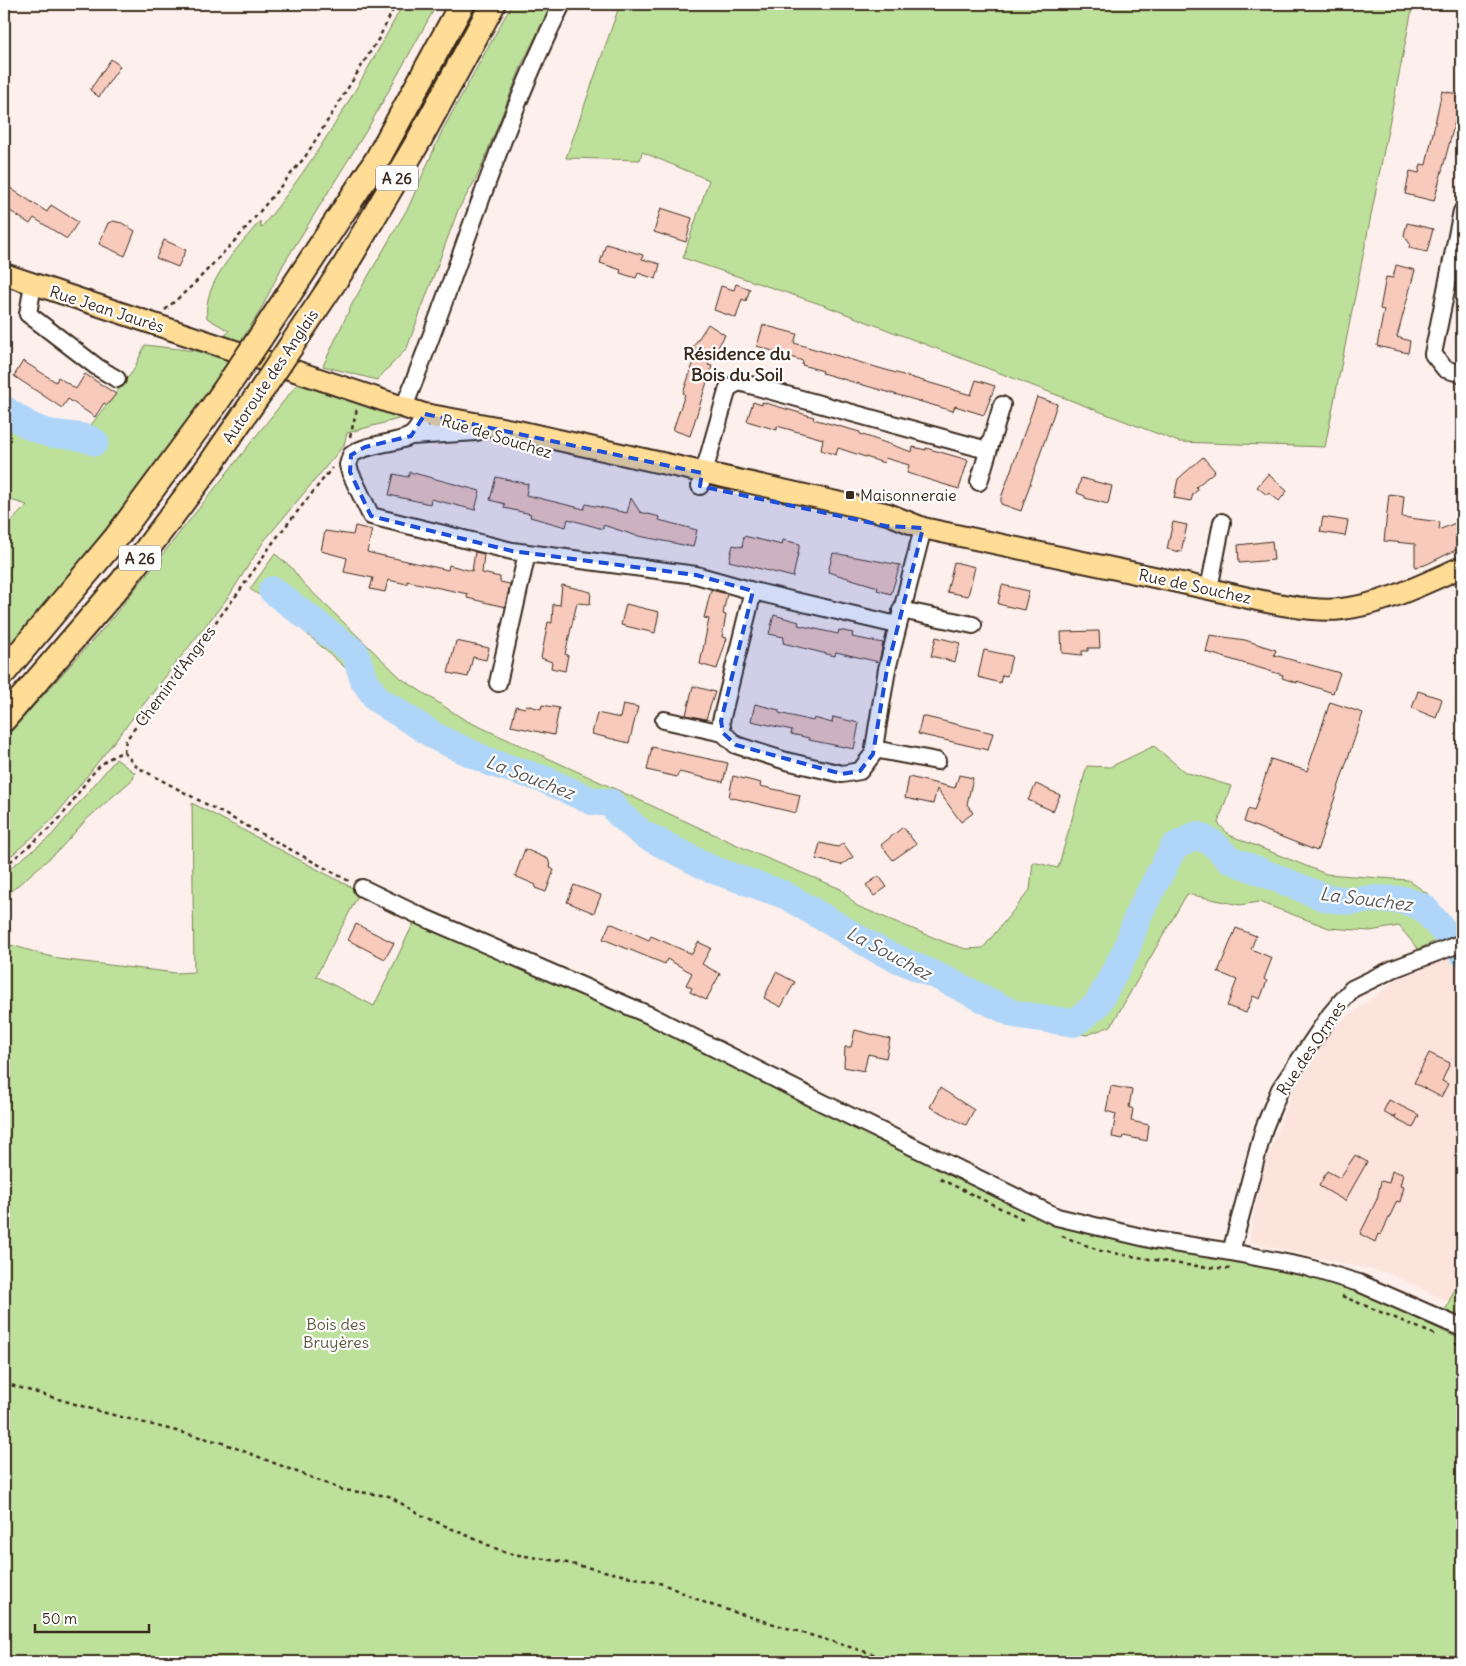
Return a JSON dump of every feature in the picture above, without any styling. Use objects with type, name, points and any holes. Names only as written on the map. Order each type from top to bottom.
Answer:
[{"type":"highway","name":"Autoroute des Anglais","points":[[4,672],[116,538],[216,403],[377,160],[462,4]]},
{"type":"highway","name":"Autoroute des Anglais","points":[[4,719],[123,581],[207,469],[292,346],[344,267],[419,140],[493,4]]},
{"type":"main road","name":"Rue Jean Jaurès","points":[[4,274],[155,320],[212,343],[425,414]]},
{"type":"main road","name":"Rue de Souchez","points":[[425,414],[511,443],[701,480]]},
{"type":"main road","name":"Rue de Souchez","points":[[425,414],[518,431],[701,480],[886,526],[923,528],[1294,606],[1340,610],[1372,604],[1462,566]]},
{"type":"street","points":[[404,407],[479,204],[544,41],[562,4]]},
{"type":"street","points":[[1462,211],[1432,354],[1445,368],[1462,374]]},
{"type":"street","points":[[32,284],[28,314],[97,367],[117,379]]},
{"type":"street","points":[[701,480],[728,388],[739,382],[988,450]]},
{"type":"street","points":[[979,482],[1002,405]]},
{"type":"street","points":[[411,436],[418,428],[425,414]]},
{"type":"street","points":[[477,432],[411,436],[356,451],[340,466],[371,516],[527,553],[696,575],[753,591],[899,618],[973,625]]},
{"type":"street","points":[[1209,589],[1222,522]]},
{"type":"street","points":[[664,720],[723,733],[736,745],[786,761],[842,774],[860,771],[874,749],[887,669],[923,528]]},
{"type":"street","points":[[498,683],[527,553]]},
{"type":"street","points":[[723,733],[722,721],[753,591]]},
{"type":"street","points":[[874,749],[937,761]]},
{"type":"street","points":[[362,888],[426,919],[649,1015],[823,1103],[1057,1217],[1154,1240],[1231,1252],[1306,1267],[1358,1283],[1462,1328]]},
{"type":"street","name":"Rue des Ormes","points":[[1231,1252],[1264,1128],[1280,1089],[1330,1015],[1352,989],[1393,969],[1462,942]]},
{"type":"path","points":[[155,320],[193,285],[242,232],[305,157],[379,38],[396,4]]},
{"type":"path","name":"Chemin d'Angres","points":[[124,752],[126,740],[238,593],[274,541],[340,466]]},
{"type":"path","points":[[4,867],[58,820],[83,785],[110,756],[124,752],[136,767],[362,888]]},
{"type":"path","points":[[4,1383],[102,1412],[223,1443],[343,1490],[389,1496],[419,1514],[506,1553],[558,1561],[663,1584],[708,1604],[900,1662]]},
{"type":"highlighted area","points":[[425,414],[702,473],[700,486],[886,526],[923,528],[887,669],[873,754],[860,771],[842,774],[736,745],[723,733],[721,721],[753,591],[696,575],[512,551],[371,516],[350,472],[351,455],[365,447],[411,436]]},
{"type":"shaded area","points":[[1449,957],[1462,968],[1462,1272],[1449,1302],[1390,1274],[1249,1242],[1260,1178],[1297,1078],[1336,1025],[1399,978]]},
{"type":"green space","points":[[403,4],[437,4],[368,128],[283,265],[261,309],[226,365],[139,487],[44,606],[4,651],[4,529],[27,505],[4,498],[4,409],[23,421],[41,429],[83,435],[133,371],[145,345],[196,351],[209,356],[229,331],[207,318],[210,292],[216,279],[242,242],[260,221],[261,228],[301,175],[355,91]]},
{"type":"green space","points":[[512,4],[552,4],[523,62],[477,177],[458,210],[407,348],[377,380],[323,366],[352,304],[409,206],[442,131]]},
{"type":"green space","points":[[620,4],[1413,4],[1325,447],[1179,442],[823,305],[683,258],[709,180],[642,152],[640,160],[566,158]]},
{"type":"green space","points":[[302,378],[402,418],[347,433],[344,445],[264,541],[229,596],[53,819],[4,862],[4,739],[109,622]]},
{"type":"green space","points":[[275,554],[291,567],[303,583],[402,679],[465,720],[759,855],[841,889],[857,906],[947,943],[966,949],[983,948],[1030,890],[1033,862],[1058,868],[1087,766],[1110,767],[1154,746],[1185,772],[1231,786],[1218,823],[1229,835],[1326,874],[1408,880],[1428,894],[1458,931],[1418,949],[1399,926],[1370,931],[1329,928],[1259,902],[1240,905],[1187,894],[1111,1026],[1087,1035],[1002,1022],[971,1005],[887,968],[832,936],[813,917],[802,910],[759,899],[735,884],[690,865],[607,813],[538,786],[469,763],[428,745],[358,695],[348,670],[274,605],[250,589]]},
{"type":"green space","points":[[116,759],[135,773],[133,779],[87,819],[58,851],[4,897],[4,873],[51,836]]},
{"type":"green space","name":"Bois des Bruyères","points":[[192,803],[360,892],[316,976],[374,1006],[415,920],[600,1000],[981,1186],[1153,1246],[1300,1271],[1373,1298],[1462,1340],[1462,1662],[4,1662],[4,943],[59,959],[176,973],[194,972]]},
{"type":"green space","points":[[1462,1272],[1462,1321],[1444,1313]]},
{"type":"building","points":[[111,59],[120,66],[99,97],[90,90]]},
{"type":"building","points":[[1442,91],[1462,95],[1462,116],[1457,114],[1434,201],[1405,194],[1410,171],[1419,173],[1421,164],[1426,165]]},
{"type":"building","points":[[10,188],[47,212],[51,205],[78,222],[67,239],[34,218],[30,224],[4,207],[4,198]]},
{"type":"building","points":[[661,208],[692,218],[686,242],[654,232]]},
{"type":"building","points":[[113,221],[122,223],[135,231],[125,256],[99,244],[108,223]]},
{"type":"building","points":[[1407,223],[1433,229],[1427,252],[1409,248],[1410,244],[1404,235]]},
{"type":"building","points":[[164,240],[186,250],[178,267],[156,258]]},
{"type":"building","points":[[606,244],[643,255],[642,259],[660,264],[656,279],[638,273],[636,278],[620,273],[621,270],[600,263]]},
{"type":"building","points":[[1396,265],[1415,270],[1397,337],[1410,341],[1408,353],[1377,346],[1384,310],[1380,309],[1386,277],[1393,278]]},
{"type":"building","points":[[736,284],[750,289],[746,301],[742,299],[736,318],[714,310],[721,286],[734,290]]},
{"type":"building","points":[[708,324],[725,335],[708,365],[712,366],[690,436],[673,430],[698,350],[693,347]]},
{"type":"building","points":[[763,325],[797,334],[794,343],[971,395],[976,380],[995,386],[984,415],[955,406],[953,411],[822,373],[823,371],[802,365],[803,361],[757,346]]},
{"type":"building","points":[[23,361],[56,382],[58,377],[76,389],[85,374],[116,394],[107,405],[104,403],[95,417],[68,399],[62,408],[14,376]]},
{"type":"building","points":[[1037,397],[1057,404],[1021,511],[1001,504],[1001,498]]},
{"type":"building","points":[[753,402],[762,405],[762,402],[814,417],[813,419],[860,432],[860,434],[912,452],[913,447],[926,450],[926,448],[968,460],[959,489],[907,473],[909,465],[885,458],[884,463],[838,448],[836,455],[821,450],[823,439],[777,426],[777,430],[747,421]]},
{"type":"building","points":[[1203,457],[1215,471],[1196,487],[1198,490],[1193,494],[1191,501],[1174,498],[1178,479]]},
{"type":"building","points":[[410,472],[480,491],[475,510],[431,499],[430,504],[389,495],[394,474],[408,477]]},
{"type":"building","points":[[1268,474],[1287,491],[1279,501],[1257,487]]},
{"type":"building","points":[[496,477],[528,484],[526,495],[584,509],[586,504],[627,513],[631,498],[640,512],[660,517],[659,520],[697,530],[693,547],[634,535],[603,525],[603,529],[568,519],[566,527],[530,517],[531,514],[504,508],[505,504],[490,500]]},
{"type":"building","points":[[1081,478],[1112,486],[1108,504],[1085,498],[1085,496],[1077,493]]},
{"type":"building","points":[[1389,494],[1404,496],[1402,517],[1440,522],[1439,530],[1462,520],[1462,547],[1425,565],[1415,567],[1415,544],[1384,541]]},
{"type":"building","points":[[1323,517],[1348,521],[1345,536],[1320,532]]},
{"type":"building","points":[[1173,522],[1187,525],[1181,552],[1167,549]]},
{"type":"building","points":[[355,526],[372,530],[367,552],[448,570],[449,565],[472,571],[475,552],[484,554],[482,573],[500,577],[500,582],[510,584],[505,607],[467,598],[468,594],[407,581],[407,584],[388,580],[385,592],[370,589],[373,578],[344,572],[347,558],[321,551],[325,531],[353,535]]},
{"type":"building","points":[[744,536],[782,545],[783,540],[800,544],[793,577],[729,561],[733,545],[742,547]]},
{"type":"building","points":[[1272,541],[1274,560],[1239,563],[1238,545]]},
{"type":"building","points":[[833,553],[900,565],[891,594],[877,590],[878,587],[828,572]]},
{"type":"building","points":[[954,562],[975,567],[968,596],[947,592]]},
{"type":"building","points":[[562,585],[591,592],[590,604],[577,603],[565,654],[568,655],[565,671],[551,668],[552,662],[541,658],[548,622],[552,623],[553,604],[560,605]]},
{"type":"building","points":[[1002,585],[1029,591],[1024,610],[998,604]]},
{"type":"building","points":[[711,590],[727,594],[723,614],[726,615],[722,637],[727,638],[717,669],[700,664],[709,619],[704,618]]},
{"type":"building","points":[[626,604],[659,612],[655,633],[621,625]]},
{"type":"building","points":[[774,615],[799,622],[798,625],[838,634],[839,630],[853,633],[852,637],[883,643],[879,662],[836,652],[835,656],[783,643],[784,637],[769,634]]},
{"type":"building","points":[[1099,631],[1100,648],[1088,648],[1088,651],[1082,651],[1082,655],[1062,653],[1061,632]]},
{"type":"building","points":[[1210,635],[1245,640],[1276,650],[1274,655],[1340,673],[1333,693],[1282,678],[1283,675],[1206,652]]},
{"type":"building","points":[[936,637],[960,643],[955,662],[931,656]]},
{"type":"building","points":[[456,641],[489,648],[486,660],[473,657],[468,677],[448,673]]},
{"type":"building","points":[[984,650],[1012,656],[1007,676],[1002,675],[1000,683],[978,677]]},
{"type":"building","points":[[693,686],[715,692],[706,719],[686,715]]},
{"type":"building","points":[[1418,691],[1442,699],[1436,718],[1412,708]]},
{"type":"building","points":[[1330,702],[1363,713],[1317,851],[1244,822],[1248,809],[1254,811],[1271,759],[1307,771]]},
{"type":"building","points":[[623,704],[638,707],[629,743],[592,734],[597,713],[620,718]]},
{"type":"building","points":[[755,704],[779,710],[779,713],[813,721],[814,718],[832,723],[833,717],[859,723],[854,749],[809,740],[809,738],[791,734],[792,730],[751,721]]},
{"type":"building","points":[[526,705],[541,709],[542,705],[559,708],[554,735],[511,726],[516,706],[525,708]]},
{"type":"building","points":[[922,716],[993,733],[988,750],[918,734]]},
{"type":"building","points":[[652,747],[728,763],[723,782],[679,772],[677,777],[647,770]]},
{"type":"building","points":[[959,775],[973,778],[967,804],[973,813],[961,822],[937,789],[933,804],[905,798],[909,777],[955,788]]},
{"type":"building","points":[[733,776],[761,783],[760,786],[800,795],[796,813],[729,797]]},
{"type":"building","points":[[1036,784],[1060,795],[1053,811],[1028,800]]},
{"type":"building","points":[[903,827],[916,844],[893,860],[881,845]]},
{"type":"building","points":[[820,843],[838,847],[843,843],[853,857],[841,865],[816,859]]},
{"type":"building","points":[[525,849],[548,859],[551,868],[554,870],[546,892],[535,888],[536,885],[515,876]]},
{"type":"building","points":[[879,876],[887,887],[874,896],[866,885]]},
{"type":"building","points":[[574,885],[601,895],[594,913],[567,902]]},
{"type":"building","points":[[610,923],[649,940],[651,936],[692,954],[698,942],[711,948],[702,964],[720,974],[706,1000],[690,992],[692,988],[686,985],[692,973],[667,959],[665,964],[603,939]]},
{"type":"building","points":[[356,924],[394,943],[385,959],[348,940]]},
{"type":"building","points":[[1236,928],[1256,936],[1251,949],[1272,958],[1264,979],[1267,981],[1260,999],[1253,996],[1246,1013],[1227,1006],[1237,980],[1218,972]]},
{"type":"building","points":[[776,972],[795,982],[781,1007],[764,998]]},
{"type":"building","points":[[855,1030],[890,1039],[886,1058],[868,1054],[864,1071],[844,1067],[845,1047],[851,1047]]},
{"type":"building","points":[[1429,1053],[1450,1063],[1442,1081],[1448,1084],[1441,1097],[1414,1083]]},
{"type":"building","points":[[1111,1086],[1132,1090],[1129,1107],[1133,1109],[1131,1121],[1149,1125],[1147,1141],[1124,1136],[1123,1139],[1112,1137],[1116,1114],[1106,1111]]},
{"type":"building","points":[[940,1088],[974,1110],[966,1125],[930,1107]]},
{"type":"building","points":[[1389,1100],[1419,1115],[1413,1128],[1395,1119],[1396,1114],[1394,1118],[1383,1112]]},
{"type":"building","points":[[1355,1155],[1367,1162],[1345,1201],[1319,1186],[1327,1171],[1340,1178]]},
{"type":"building","points":[[1392,1171],[1403,1174],[1400,1186],[1404,1187],[1400,1202],[1397,1201],[1381,1235],[1378,1234],[1375,1242],[1360,1234],[1377,1199],[1381,1181],[1389,1183]]},
{"type":"waterway","name":"La Souchez","points":[[4,409],[39,430],[82,437],[95,442]]},
{"type":"waterway","name":"La Souchez","points":[[272,590],[355,653],[364,680],[377,699],[438,738],[492,763],[543,779],[592,801],[611,803],[619,814],[643,834],[711,869],[785,895],[880,951],[944,979],[1014,1014],[1074,1023],[1097,1005],[1126,951],[1139,913],[1174,847],[1197,835],[1214,844],[1229,859],[1326,898],[1351,901],[1374,899],[1403,900],[1423,907],[1462,952]]},
{"type":"place","name":"Maisonneraie","points":[[850,495]]},
{"type":"district","name":"Résidence du Bois du Soil","points":[[737,363]]}]
